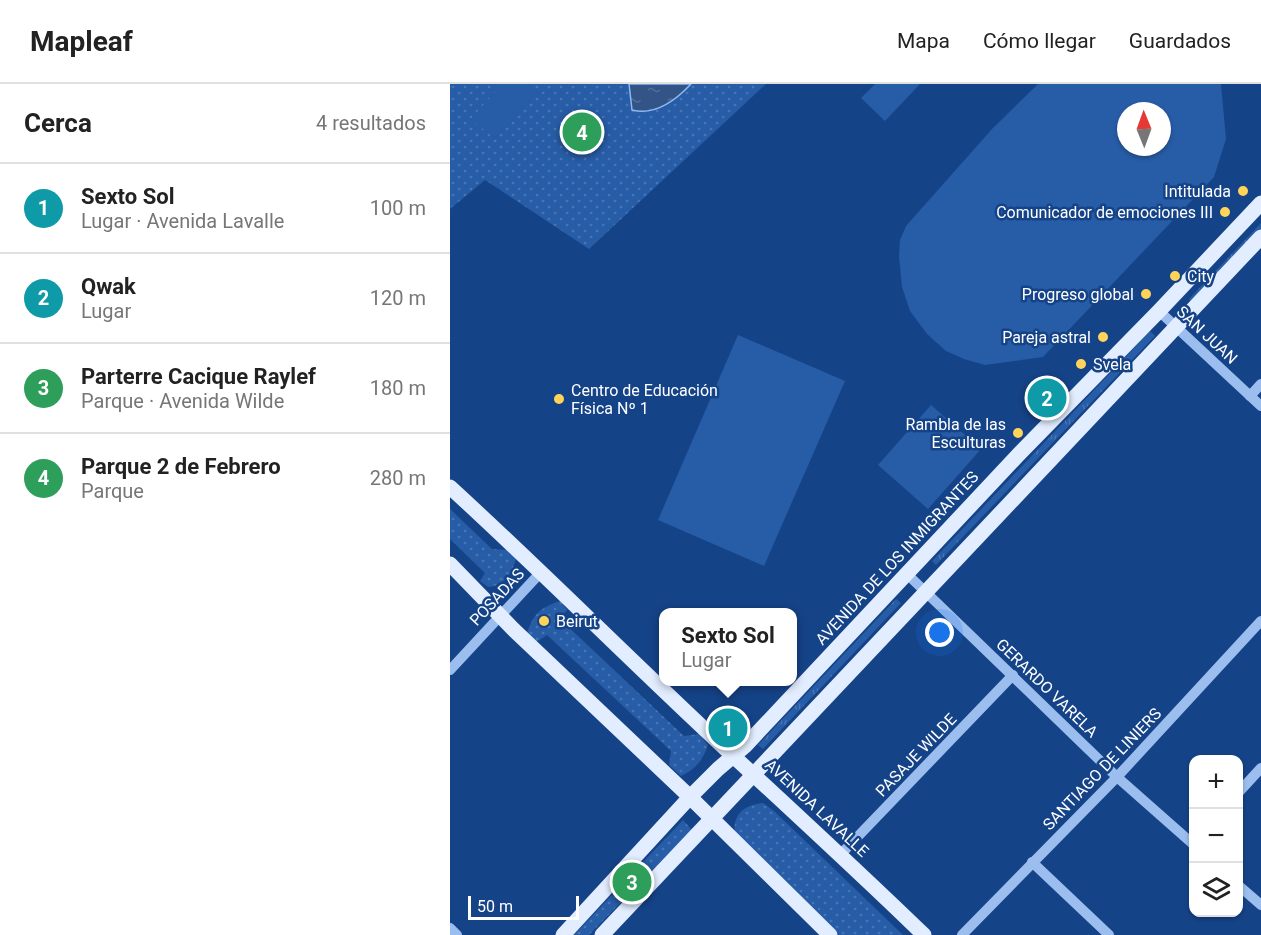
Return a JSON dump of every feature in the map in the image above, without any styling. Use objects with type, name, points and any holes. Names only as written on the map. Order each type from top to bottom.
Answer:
[{"type":"main road","name":"AVENIDA DE LOS INMIGRANTES","points":[[563,935],[690,797],[753,738],[1020,453],[1261,203]]},
{"type":"main road","points":[[602,935],[1261,237]]},
{"type":"main road","name":"AVENIDA LAVALLE","points":[[450,487],[542,571],[659,684]]},
{"type":"main road","points":[[450,564],[500,616],[690,797],[830,935]]},
{"type":"main road","name":"AVENIDA LAVALLE","points":[[661,686],[733,756],[841,854],[924,935]]},
{"type":"street","name":"SAN JUAN","points":[[1159,311],[1261,406]]},
{"type":"street","points":[[1250,396],[1261,384]]},
{"type":"street","name":"POSADAS","points":[[450,670],[542,571]]},
{"type":"street","name":"GERARDO VARELA","points":[[907,574],[1117,777],[1189,840]]},
{"type":"street","name":"SANTIAGO DE LINIERS","points":[[962,935],[1117,777],[1261,621]]},
{"type":"street","name":"PASAJE WILDE","points":[[841,854],[1013,675]]},
{"type":"street","points":[[1243,788],[1261,768]]},
{"type":"street","points":[[1032,862],[1109,935]]},
{"type":"street","points":[[1243,889],[1261,905]]},
{"type":"street","points":[[450,928],[458,935]]},
{"type":"green space","points":[[450,84],[766,84],[589,249],[485,180],[450,209]]},
{"type":"green space","points":[[502,84],[528,84],[536,91],[495,139],[471,119]]},
{"type":"green space","points":[[875,84],[920,84],[885,121],[861,98]]},
{"type":"green space","points":[[1038,84],[1221,84],[1226,139],[1214,177],[1043,357],[985,365],[946,351],[927,334],[910,311],[902,287],[900,240],[906,226],[992,129]]},
{"type":"green space","points":[[1261,223],[1261,231],[1191,302],[1189,299]]},
{"type":"green space","points":[[1150,331],[1155,336],[936,565],[932,561]]},
{"type":"green space","points":[[738,335],[845,381],[764,566],[658,520]]},
{"type":"green space","points":[[931,405],[981,449],[928,509],[878,465]]},
{"type":"green space","points":[[450,509],[492,549],[507,550],[516,559],[510,574],[499,584],[488,587],[480,581],[485,573],[450,539]]},
{"type":"green space","points":[[896,599],[901,603],[763,749],[758,745]]},
{"type":"green space","points":[[560,601],[567,610],[560,619],[684,736],[699,734],[708,745],[695,767],[681,776],[669,765],[671,751],[547,635],[535,643],[527,633],[532,621],[547,606]]},
{"type":"green space","points":[[763,803],[903,935],[838,935],[735,835],[735,821],[741,812],[745,808]]},
{"type":"green space","points":[[683,820],[692,830],[589,935],[574,935]]},
{"type":"water","points":[[629,84],[691,84],[679,96],[657,109],[641,111],[632,110]]},
{"type":"place","name":"Parque 2 de Febrero","points":[[582,132]]},
{"type":"place","name":"Intitulada","points":[[1243,191]]},
{"type":"place","name":"Comunicador de emociones III","points":[[1225,212]]},
{"type":"place","name":"City","points":[[1175,276]]},
{"type":"place","name":"Progreso global","points":[[1146,294]]},
{"type":"place","name":"Pareja astral","points":[[1103,337]]},
{"type":"place","name":"Svela","points":[[1081,364]]},
{"type":"place","name":"Qwak","points":[[1047,398]]},
{"type":"place","name":"Centro de Educación Física Nº 1","points":[[559,399]]},
{"type":"place","name":"Rambla de las Esculturas","points":[[1018,433]]},
{"type":"place","name":"Beirut","points":[[544,621]]},
{"type":"place","name":"Sexto Sol","points":[[728,728]]},
{"type":"place","name":"Parterre Cacique Raylef","points":[[632,882]]}]
